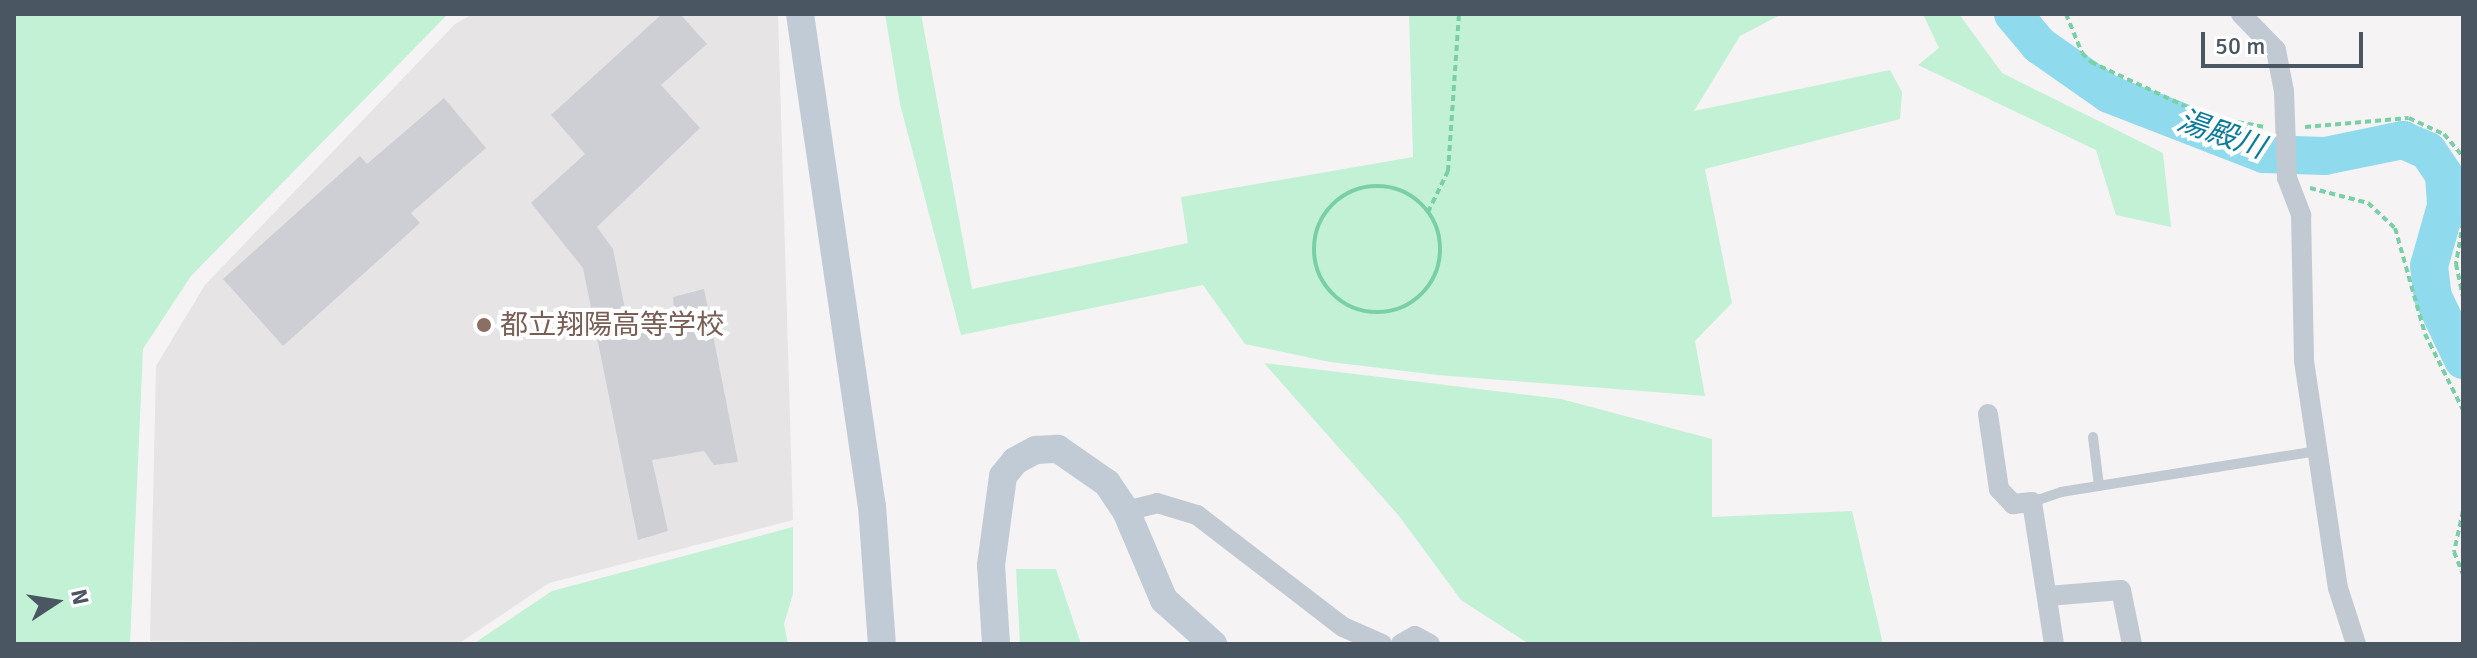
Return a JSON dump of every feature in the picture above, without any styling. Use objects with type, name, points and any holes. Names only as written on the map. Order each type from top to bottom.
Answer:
[{"type":"street","points":[[800,14],[872,506],[882,644]]},
{"type":"street","points":[[2241,14],[2276,50],[2287,181],[2301,215],[2303,345],[2316,451],[2338,588],[2356,644]]},
{"type":"street","points":[[1988,414],[1999,489],[2013,504],[2032,502],[2054,644]]},
{"type":"street","points":[[996,644],[991,565],[999,494],[1015,461],[1036,450],[1058,449],[1107,483],[1126,511],[1164,600],[1213,644]]},
{"type":"street","points":[[1126,511],[1157,503],[1197,515],[1343,627],[1382,644]]},
{"type":"street","points":[[2048,596],[2121,590],[2132,644]]},
{"type":"street","points":[[1401,644],[1415,636],[1430,644]]},
{"type":"lane","points":[[2093,437],[2099,486]]},
{"type":"lane","points":[[2032,502],[2099,486],[2316,451]]},
{"type":"path","points":[[1428,212],[1393,188],[1371,186],[1332,205],[1314,244],[1326,286],[1358,310],[1380,313],[1402,308],[1423,294],[1440,254],[1428,212],[1448,171],[1459,14]]},
{"type":"path","points":[[2066,14],[2082,53],[2104,69],[2208,117],[2285,133],[2409,118],[2444,134],[2463,157]]},
{"type":"path","points":[[2287,181],[2368,203],[2395,228],[2425,334],[2463,410]]},
{"type":"path","points":[[2463,222],[2456,264],[2463,298]]},
{"type":"path","points":[[2463,511],[2454,552],[2463,574]]},
{"type":"shaded area","name":"都立翔陽高等学校","points":[[473,14],[778,14],[793,520],[549,583],[458,644],[150,641],[156,366],[205,285],[455,24]]},
{"type":"green space","points":[[14,14],[448,14],[191,276],[143,349],[130,644],[14,644]]},
{"type":"green space","points":[[885,14],[921,14],[972,289],[1188,243],[1181,197],[1413,157],[1409,14],[1782,14],[1740,36],[1694,111],[1890,70],[1902,92],[1900,119],[1705,169],[1732,303],[1695,341],[1705,396],[1438,375],[1330,362],[1245,344],[1203,285],[961,335],[900,104]]},
{"type":"green space","points":[[1923,14],[1959,14],[2002,73],[2163,153],[2171,227],[2116,215],[2096,150],[1918,65],[1939,48]]},
{"type":"green space","points":[[1264,363],[1561,399],[1712,439],[1712,517],[1852,511],[1883,644],[1529,644],[1461,600],[1399,516]]},
{"type":"green space","points":[[793,527],[793,594],[784,624],[788,644],[473,644],[552,591]]},
{"type":"green space","points":[[1016,569],[1056,569],[1081,644],[1020,644]]},
{"type":"building","points":[[662,14],[680,14],[707,44],[661,85],[700,128],[597,227],[613,249],[627,319],[674,310],[673,297],[704,289],[738,462],[714,465],[704,451],[652,460],[668,531],[638,540],[583,268],[531,203],[585,154],[551,115]]},
{"type":"building","points":[[444,98],[486,148],[411,213],[420,223],[283,346],[223,279],[360,156],[367,164]]},
{"type":"waterway","name":"湯殿川","points":[[2013,14],[2039,45],[2109,94],[2264,154],[2325,156],[2403,140],[2428,151],[2444,175],[2446,206],[2429,266],[2433,297],[2463,360]]},
{"type":"place","name":"都立翔陽高等学校","points":[[484,325]]}]
